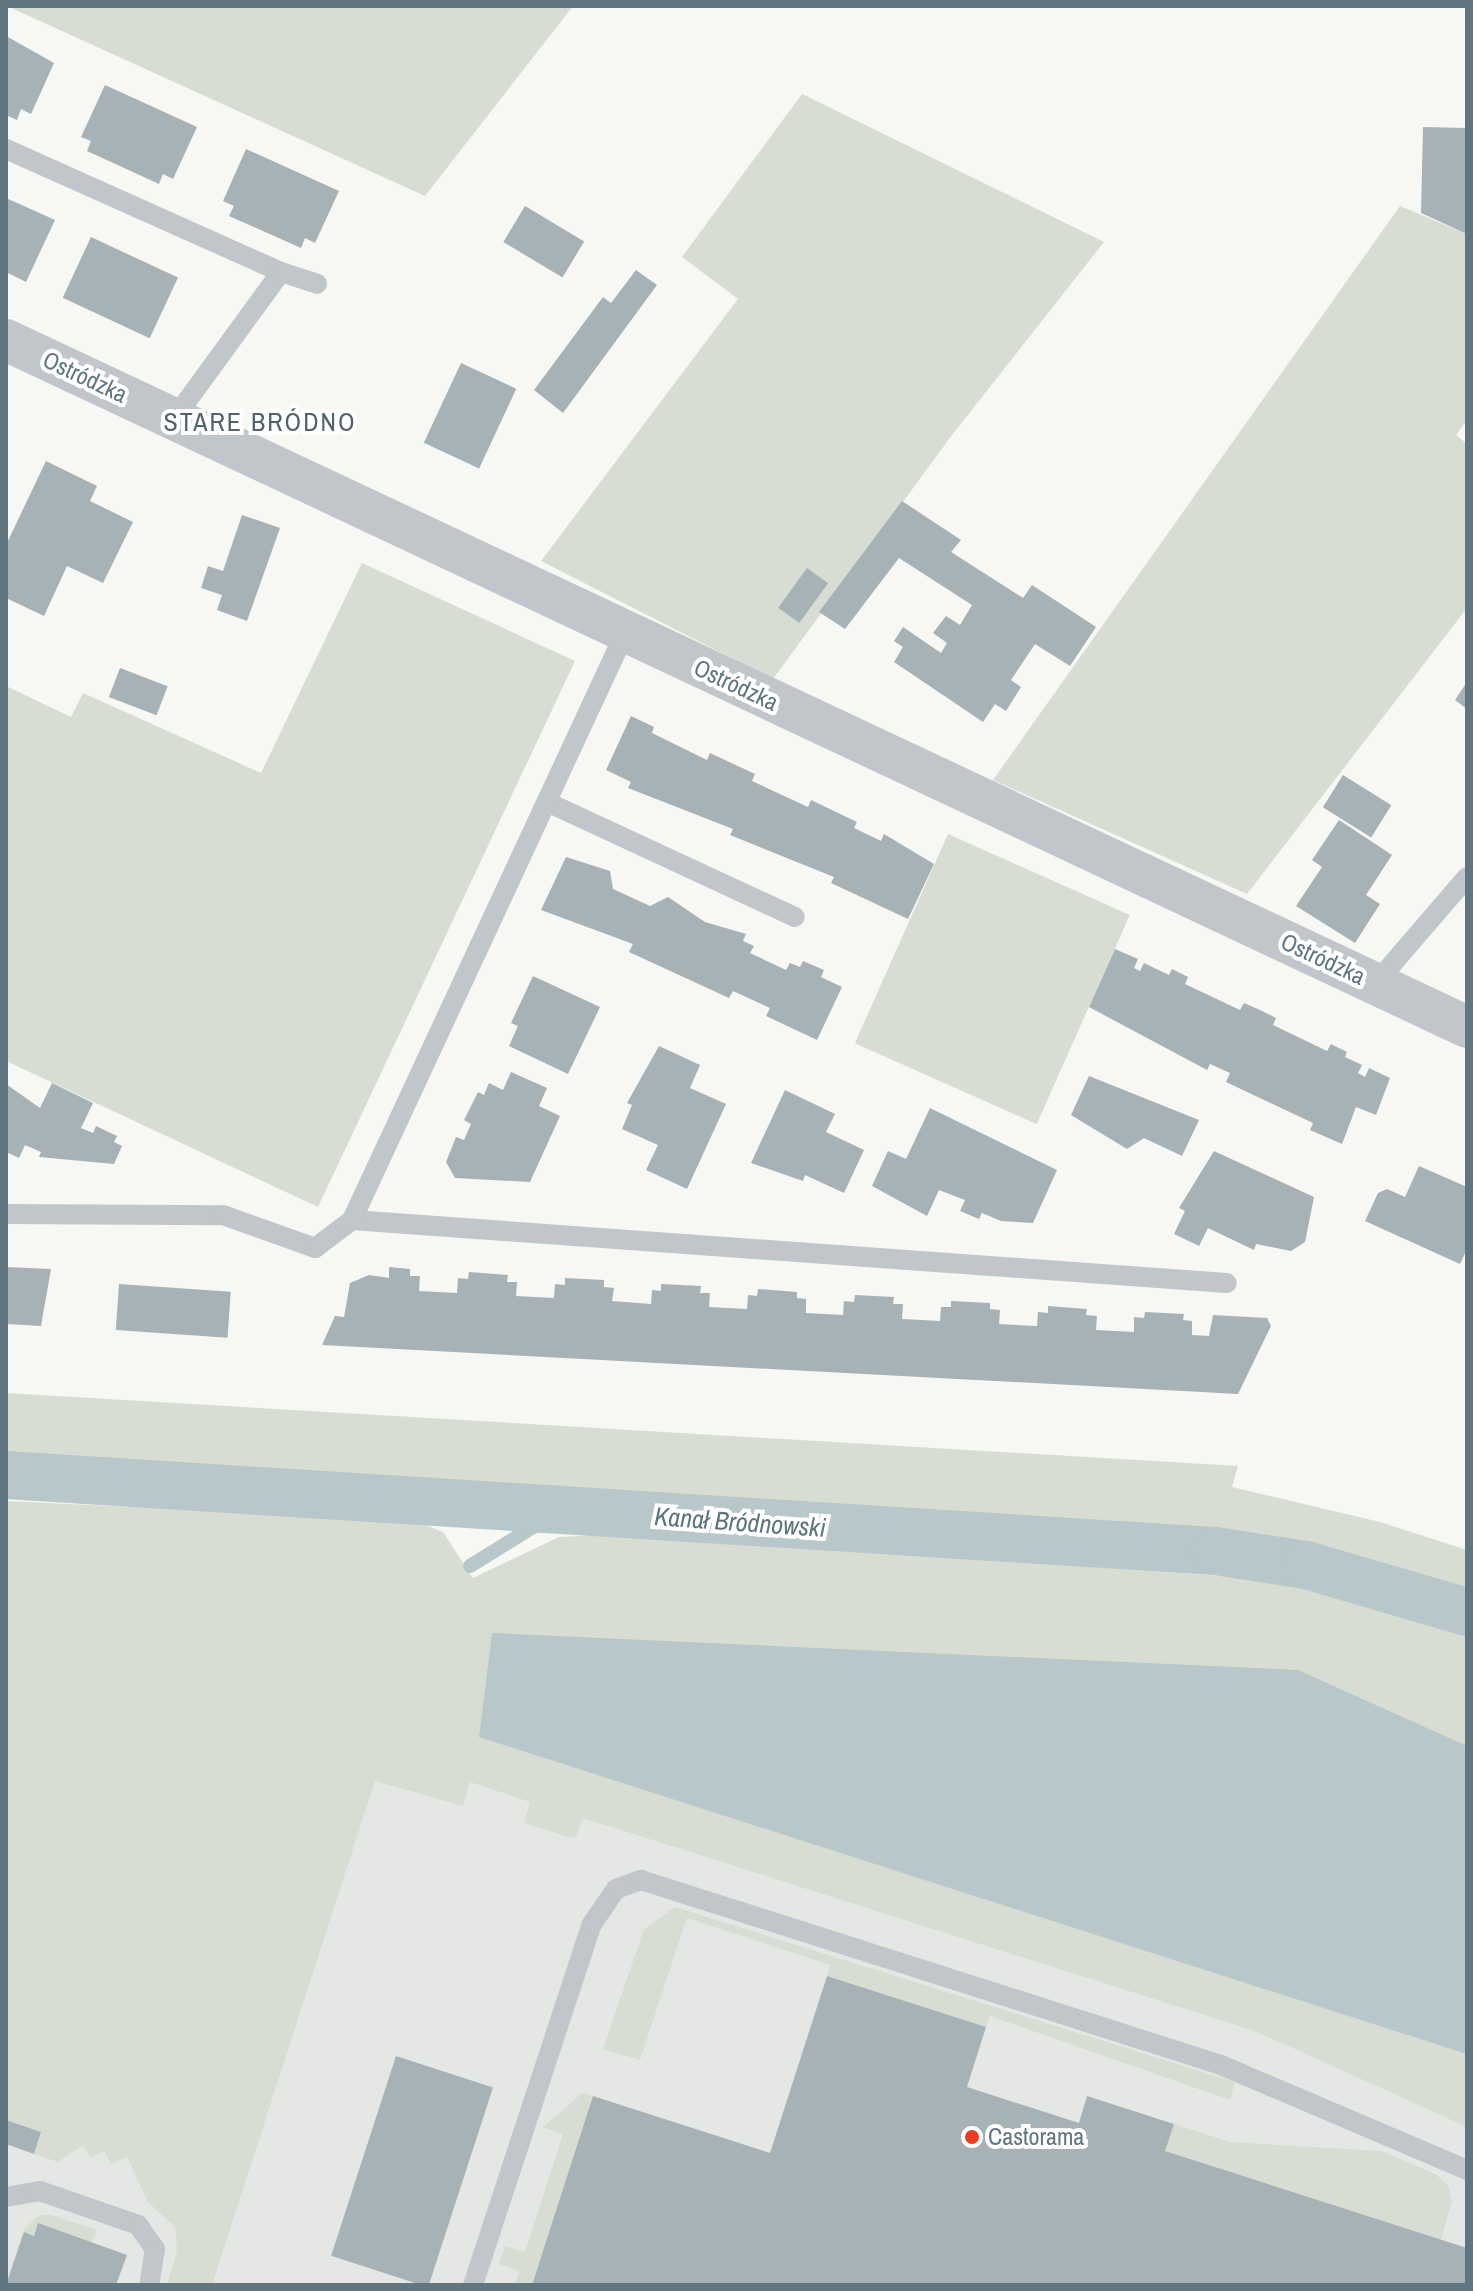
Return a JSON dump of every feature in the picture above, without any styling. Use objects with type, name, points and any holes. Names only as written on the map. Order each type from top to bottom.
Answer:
[{"type":"street","name":"Ostródzka","points":[[6,340],[1467,1027]]},
{"type":"lane","points":[[6,149],[281,272],[317,284]]},
{"type":"lane","points":[[174,419],[281,272]]},
{"type":"lane","points":[[6,1214],[223,1215],[315,1248],[352,1220],[625,633]]},
{"type":"lane","points":[[547,802],[795,917]]},
{"type":"lane","points":[[1375,984],[1467,877]]},
{"type":"lane","points":[[352,1220],[1227,1283]]},
{"type":"lane","points":[[473,2285],[592,1924],[616,1889],[641,1880],[1221,2065],[1467,2170]]},
{"type":"lane","points":[[6,2197],[40,2191],[138,2225],[155,2249],[149,2285]]},
{"type":"shaded area","points":[[7,6],[573,6],[425,196]]},
{"type":"shaded area","points":[[802,94],[1104,242],[952,435],[773,679],[541,561],[738,299],[682,257]]},
{"type":"shaded area","points":[[1400,206],[1467,234],[1467,420],[1456,435],[1467,444],[1467,608],[1247,894],[993,780]]},
{"type":"shaded area","points":[[362,563],[575,661],[318,1207],[6,1061],[6,686],[71,717],[83,693],[261,773]]},
{"type":"shaded area","points":[[948,834],[1130,915],[1037,1124],[855,1043]]},
{"type":"shaded area","points":[[6,1393],[1238,1466],[1232,1487],[1380,1522],[1467,1550],[1467,1597],[1296,1549],[1218,1538],[6,1452]]},
{"type":"shaded area","points":[[6,1501],[413,1520],[443,1532],[473,1578],[559,1537],[626,1534],[1250,1578],[1353,1598],[1467,1632],[1467,2127],[1255,2031],[583,1818],[575,1839],[524,1823],[530,1802],[470,1782],[463,1806],[375,1781],[212,2285],[167,2285],[177,2251],[175,2227],[148,2202],[127,2157],[111,2164],[104,2151],[90,2158],[83,2145],[58,2162],[34,2154],[41,2132],[6,2120]]},
{"type":"shaded area","points":[[6,1556],[1467,1659],[1467,2285],[6,2285]]},
{"type":"shaded area","points":[[492,1633],[1298,1670],[1467,1746],[1467,2054],[479,1737]]},
{"type":"shaded area","points":[[675,1907],[1235,2082],[1230,2100],[990,2016],[986,2027],[827,1976],[830,1965],[687,1918],[640,2060],[603,2049],[644,1929]]},
{"type":"shaded area","points":[[582,2093],[593,2096],[532,2285],[515,2285],[519,2271],[499,2264],[505,2246],[525,2252],[563,2134],[543,2127]]},
{"type":"shaded area","points":[[1174,2124],[1230,2142],[1381,2151],[1435,2174],[1448,2185],[1452,2201],[1441,2240],[1165,2151]]},
{"type":"shaded area","points":[[39,2215],[51,2215],[97,2230],[92,2242],[38,2224],[34,2236],[24,2233],[6,2283],[24,2229]]},
{"type":"building","points":[[6,36],[54,63],[31,114],[21,109],[17,120],[6,115]]},
{"type":"building","points":[[105,85],[197,127],[173,179],[163,174],[159,184],[87,151],[91,141],[81,137]]},
{"type":"building","points":[[1423,127],[1467,128],[1467,234],[1421,213]]},
{"type":"building","points":[[246,149],[339,191],[315,243],[305,238],[301,248],[229,216],[234,206],[223,201]]},
{"type":"building","points":[[6,198],[55,220],[26,282],[6,272]]},
{"type":"building","points":[[525,206],[584,242],[563,278],[503,242]]},
{"type":"building","points":[[91,237],[178,278],[150,338],[63,298]]},
{"type":"building","points":[[636,270],[657,285],[563,413],[534,390],[603,297],[611,303]]},
{"type":"building","points":[[461,363],[516,389],[479,469],[424,443]]},
{"type":"building","points":[[46,461],[97,486],[90,501],[133,522],[103,583],[67,566],[44,616],[6,598],[6,545]]},
{"type":"building","points":[[902,501],[961,540],[951,552],[1023,598],[1032,585],[1096,627],[1070,666],[1035,644],[1011,680],[1021,687],[1006,711],[995,704],[983,722],[894,662],[903,647],[894,641],[903,627],[941,653],[947,643],[933,633],[946,616],[960,625],[972,605],[899,558],[845,629],[819,612]]},
{"type":"building","points":[[242,515],[280,528],[247,621],[217,610],[222,595],[201,588],[208,566],[223,571]]},
{"type":"building","points":[[807,568],[828,583],[799,623],[778,608]]},
{"type":"building","points":[[120,668],[168,686],[157,715],[109,697]]},
{"type":"building","points":[[1467,682],[1467,709],[1455,700]]},
{"type":"building","points":[[631,716],[654,727],[652,733],[707,760],[710,753],[755,774],[752,781],[808,807],[811,800],[857,822],[854,828],[881,841],[884,834],[934,864],[908,919],[831,883],[834,877],[730,835],[733,829],[628,788],[631,782],[606,770]]},
{"type":"building","points":[[1343,775],[1391,805],[1371,837],[1323,807]]},
{"type":"building","points":[[1339,820],[1392,855],[1366,895],[1380,904],[1355,943],[1296,906],[1322,867],[1312,860]]},
{"type":"building","points":[[566,857],[610,871],[613,889],[650,906],[668,897],[705,922],[746,934],[743,941],[754,946],[750,953],[786,970],[790,963],[800,967],[803,961],[824,970],[821,977],[842,987],[817,1040],[766,1016],[770,1008],[733,991],[729,998],[629,952],[633,944],[541,910]]},
{"type":"building","points":[[1115,949],[1138,959],[1134,968],[1140,971],[1144,963],[1169,975],[1172,969],[1188,977],[1185,984],[1240,1010],[1244,1003],[1260,1010],[1276,1018],[1273,1025],[1327,1051],[1331,1044],[1347,1052],[1345,1057],[1362,1065],[1358,1073],[1365,1077],[1369,1068],[1390,1078],[1376,1115],[1356,1107],[1342,1144],[1310,1130],[1313,1123],[1226,1082],[1230,1073],[1210,1064],[1207,1070],[1089,1007]]},
{"type":"building","points":[[533,976],[600,1007],[568,1074],[509,1046],[518,1026],[511,1023]]},
{"type":"building","points":[[659,1046],[700,1065],[690,1088],[726,1104],[687,1189],[646,1170],[658,1145],[622,1129],[632,1105],[627,1103]]},
{"type":"building","points":[[511,1072],[547,1088],[539,1106],[560,1116],[530,1182],[455,1178],[446,1162],[456,1137],[464,1140],[471,1124],[464,1120],[478,1092],[484,1095],[489,1083],[503,1090]]},
{"type":"building","points":[[1089,1076],[1199,1120],[1182,1156],[1144,1138],[1127,1149],[1071,1115]]},
{"type":"building","points":[[52,1083],[93,1103],[81,1128],[93,1133],[96,1126],[117,1136],[114,1142],[122,1146],[114,1164],[39,1157],[41,1152],[25,1145],[19,1158],[6,1152],[6,1084],[40,1108]]},
{"type":"building","points":[[785,1090],[835,1114],[826,1132],[864,1150],[844,1193],[805,1175],[803,1181],[751,1163]]},
{"type":"building","points":[[930,1108],[1057,1170],[1033,1223],[1001,1221],[982,1213],[979,1219],[960,1211],[965,1200],[939,1190],[927,1216],[872,1186],[888,1151],[906,1159]]},
{"type":"building","points":[[1214,1151],[1314,1197],[1305,1242],[1291,1251],[1256,1244],[1254,1250],[1208,1228],[1199,1246],[1174,1234],[1185,1211],[1179,1208]]},
{"type":"building","points":[[1419,1166],[1467,1187],[1467,1249],[1460,1264],[1365,1221],[1378,1193],[1387,1189],[1405,1197]]},
{"type":"building","points":[[6,1267],[51,1269],[41,1326],[6,1324]]},
{"type":"building","points":[[389,1267],[410,1269],[410,1276],[420,1276],[419,1291],[457,1293],[458,1278],[468,1279],[469,1272],[508,1275],[507,1282],[517,1282],[516,1296],[554,1298],[555,1284],[565,1285],[565,1278],[604,1280],[604,1287],[614,1288],[612,1301],[651,1304],[652,1290],[661,1291],[661,1284],[701,1286],[700,1293],[710,1293],[709,1307],[747,1309],[748,1295],[757,1296],[758,1289],[797,1292],[797,1298],[806,1299],[806,1313],[843,1315],[844,1301],[854,1302],[855,1295],[894,1297],[893,1304],[903,1304],[902,1319],[940,1321],[941,1307],[951,1307],[951,1301],[990,1303],[990,1309],[1000,1310],[999,1324],[1037,1326],[1038,1312],[1048,1313],[1048,1306],[1087,1309],[1086,1315],[1097,1316],[1096,1330],[1134,1332],[1134,1317],[1144,1318],[1145,1312],[1184,1314],[1183,1320],[1192,1321],[1192,1335],[1209,1336],[1213,1315],[1267,1318],[1271,1326],[1238,1394],[322,1345],[335,1316],[344,1317],[350,1283],[369,1275],[389,1278]]},
{"type":"building","points":[[119,1284],[231,1292],[228,1338],[116,1330]]},
{"type":"building","name":"Castorama","points":[[827,1976],[986,2027],[967,2087],[1079,2123],[1087,2096],[1174,2124],[1165,2151],[1467,2248],[1467,2285],[532,2285],[593,2096],[770,2153]]},
{"type":"building","points":[[396,2056],[493,2088],[429,2285],[331,2256]]},
{"type":"building","points":[[6,2120],[41,2132],[34,2154],[6,2144]]},
{"type":"building","points":[[38,2223],[127,2255],[116,2285],[6,2285],[24,2232],[34,2236]]},
{"type":"waterway","name":"Kanał Bródnowski","points":[[6,1475],[1215,1551],[1306,1565],[1467,1612]]},
{"type":"waterway","points":[[470,1566],[533,1527],[588,1512]]},
{"type":"place","name":"Castorama","points":[[972,2137]]},
{"type":"district","name":"STARE BRÓDNO","points":[[260,422]]}]
